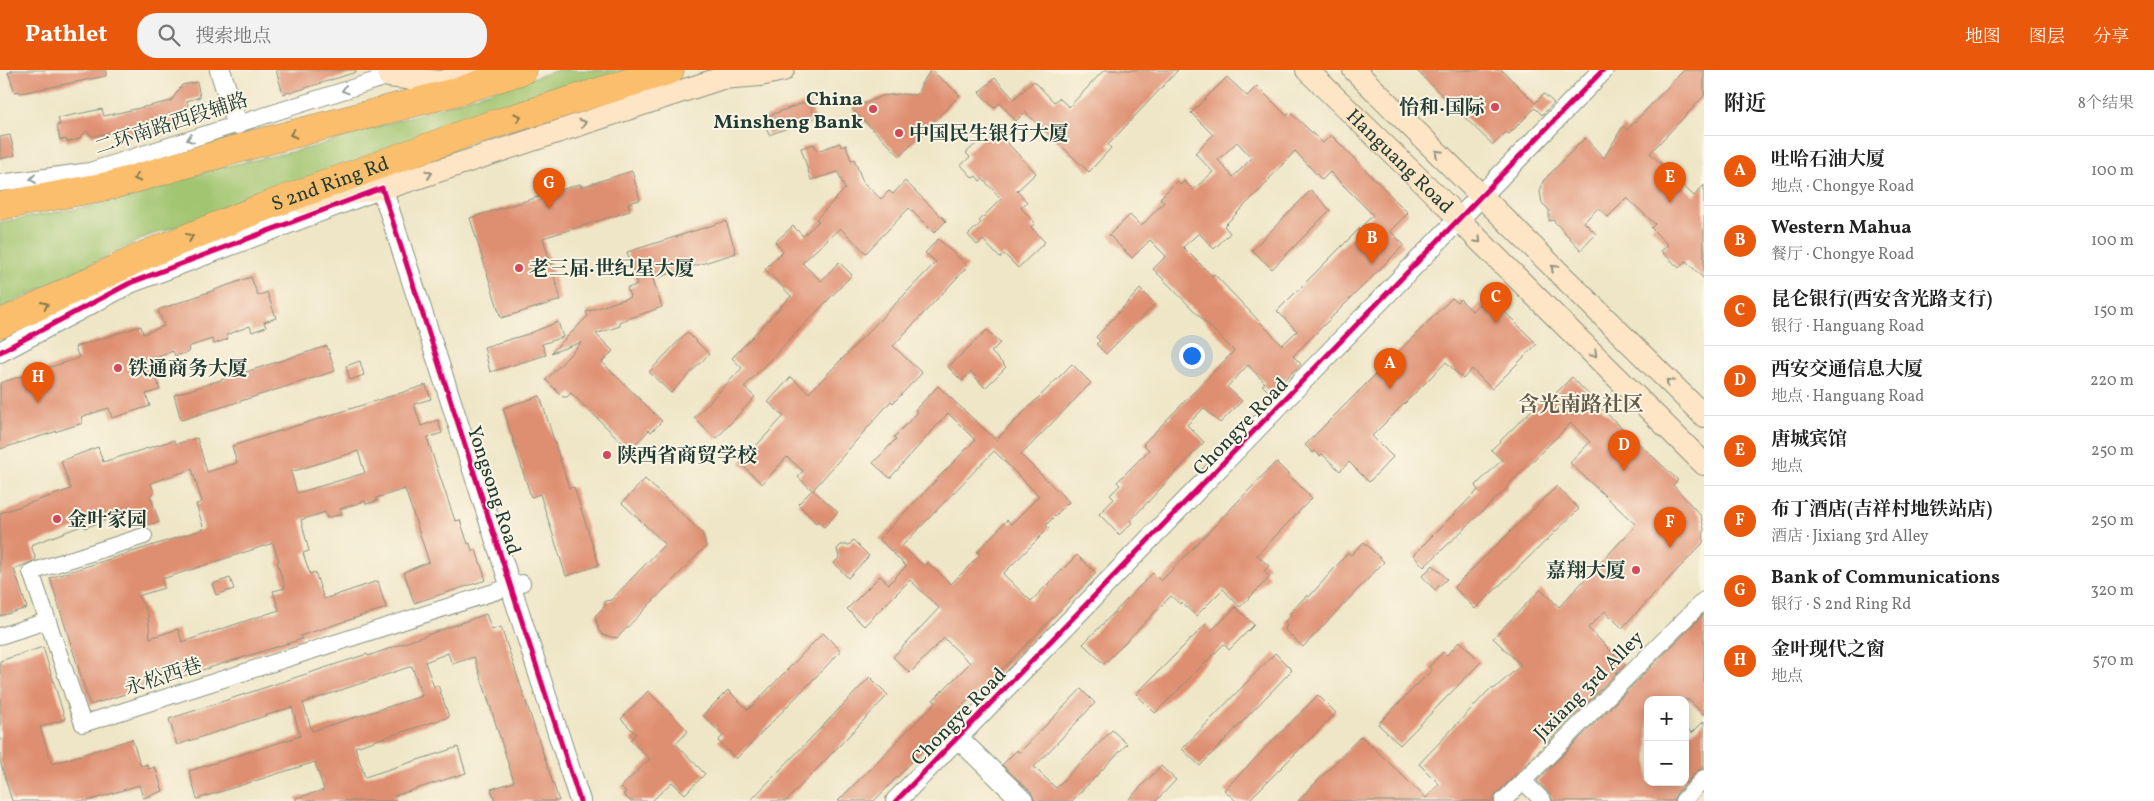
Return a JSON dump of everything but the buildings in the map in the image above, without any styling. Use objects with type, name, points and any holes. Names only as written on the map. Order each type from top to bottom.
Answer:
[{"type":"highway","points":[[0,204],[28,201],[113,185],[320,127],[450,87],[523,70]]},
{"type":"highway","name":"S 2nd Ring Rd","points":[[0,324],[145,256],[261,208],[472,131],[670,70]]},
{"type":"highway","points":[[0,198],[28,201]]},
{"type":"main road","points":[[399,73],[450,87],[476,70]]},
{"type":"main road","points":[[261,208],[389,187],[729,74],[760,75],[783,70]]},
{"type":"main road","name":"Hanguang Road","points":[[1307,70],[1447,206],[1704,464]]},
{"type":"main road","name":"Hanguang Road","points":[[1354,70],[1704,416]]},
{"type":"street","points":[[220,70],[237,124]]},
{"type":"street","name":"Chongye Road","points":[[896,801],[1603,70]]},
{"type":"street","name":"二环南路西段辅路","points":[[0,183],[90,171],[399,73]]},
{"type":"street","points":[[0,352],[130,283],[389,187]]},
{"type":"street","name":"Yongsong Road","points":[[389,187],[516,585],[580,801]]},
{"type":"street","name":"永松西巷","points":[[144,536],[31,572],[83,724],[516,585]]},
{"type":"street","name":"Yongsong Road","points":[[516,585],[593,801]]},
{"type":"street","name":"Jixiang 3rd Alley","points":[[1503,801],[1704,600]]},
{"type":"street","points":[[0,636],[47,621]]},
{"type":"street","points":[[958,738],[1023,801]]},
{"type":"street","points":[[1683,801],[1704,778]]},
{"type":"street","points":[[1523,781],[1543,801]]},
{"type":"green space","points":[[558,70],[645,70],[148,236],[0,309],[0,222],[91,206],[217,168],[313,147]]},
{"type":"cycle path","points":[[896,801],[1603,70]]},
{"type":"cycle path","points":[[0,352],[130,283],[382,188],[580,801]]},
{"type":"place","name":"怡和·国际","points":[[1495,107]]},
{"type":"place","name":"China Minsheng Bank","points":[[873,109]]},
{"type":"place","name":"中国民生银行大厦","points":[[899,133]]},
{"type":"place","name":"唐城宾馆","points":[[1670,203]]},
{"type":"place","name":"Bank of Communications","points":[[549,209]]},
{"type":"place","name":"Western Mahua","points":[[1372,264]]},
{"type":"place","name":"老三届·世纪星大厦","points":[[519,268]]},
{"type":"place","name":"昆仑银行(西安含光路支行)","points":[[1496,323]]},
{"type":"place","name":"铁通商务大厦","points":[[118,368]]},
{"type":"place","name":"吐哈石油大厦","points":[[1390,389]]},
{"type":"place","name":"金叶现代之窗","points":[[38,403]]},
{"type":"place","name":"陕西省商贸学校","points":[[607,455]]},
{"type":"place","name":"西安交通信息大厦","points":[[1624,471]]},
{"type":"place","name":"金叶家园","points":[[57,519]]},
{"type":"place","name":"布丁酒店(吉祥村地铁站店)","points":[[1670,548]]},
{"type":"place","name":"嘉翔大厦","points":[[1636,570]]},
{"type":"district","name":"含光南路社区","points":[[1581,404]]}]
